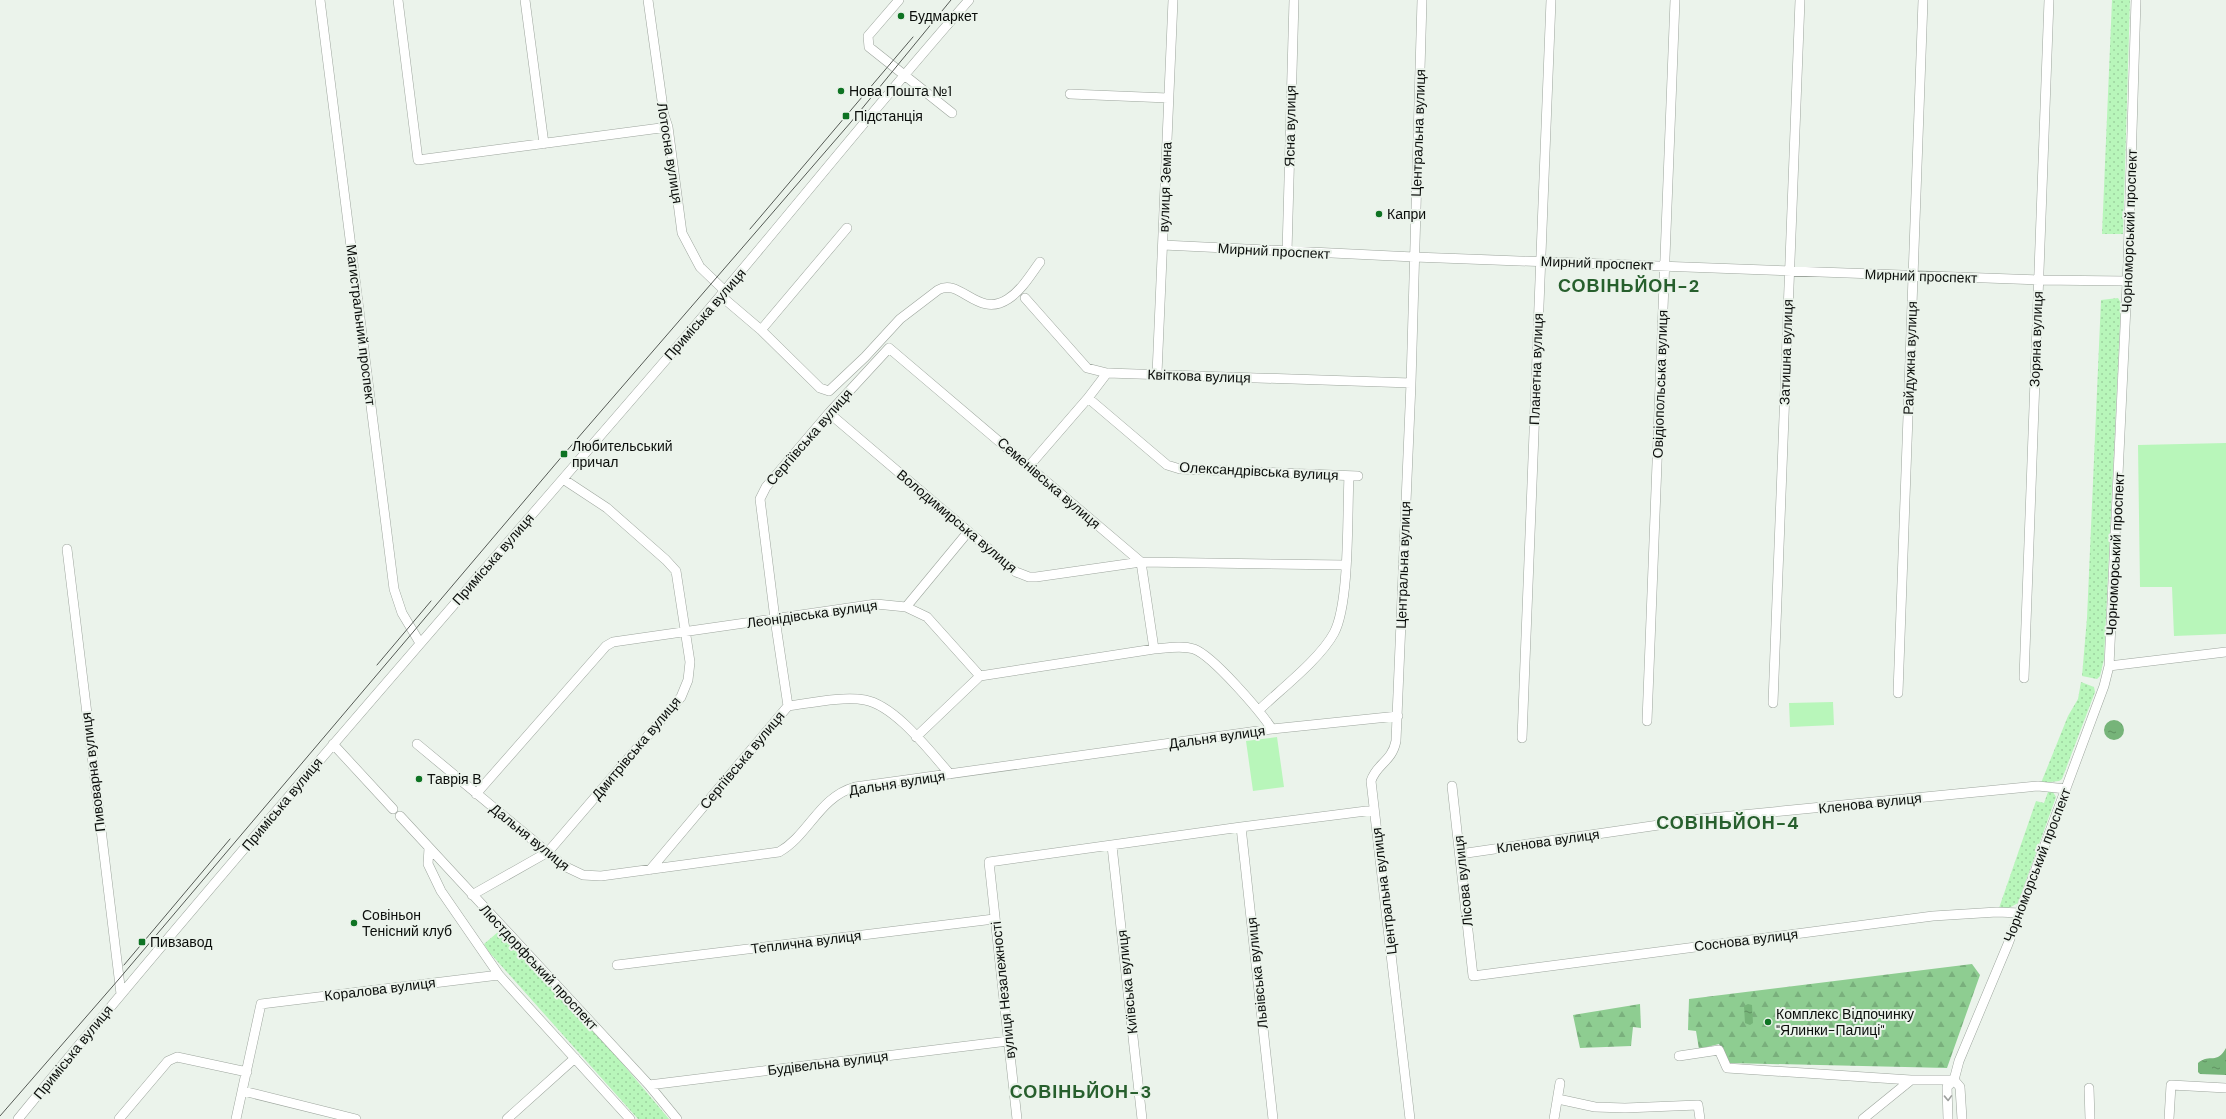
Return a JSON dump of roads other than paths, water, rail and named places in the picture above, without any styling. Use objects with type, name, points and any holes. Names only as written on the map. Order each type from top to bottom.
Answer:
[{"type":"street","name":"Магистральний проспект","points":[[320,0],[394,589],[402,613],[420,644]]},
{"type":"street","points":[[398,0],[418,160],[668,127]]},
{"type":"street","points":[[525,0],[544,144]]},
{"type":"street","name":"Лотосна вулиця","points":[[648,0],[664,115],[668,127],[682,233],[700,267],[723,293],[820,388],[829,391],[865,357],[900,319],[944,286],[950,287],[980,304],[996,304],[1016,293],[1040,262]]},
{"type":"street","points":[[900,0],[868,36],[868,47],[952,113]]},
{"type":"street","name":"Приміська вулиця","points":[[18,1119],[120,994],[333,744],[723,293],[904,76],[970,0]]},
{"type":"street","name":"вулиця Земна","points":[[1157,374],[1173,0]]},
{"type":"street","name":"Ясна вулиця","points":[[1287,252],[1294,0]]},
{"type":"street","name":"Центральна вулиця","points":[[1410,1119],[1371,781],[1373,776],[1394,751],[1398,716],[1411,383],[1422,0]]},
{"type":"street","name":"Планетна вулиця","points":[[1522,738],[1551,0]]},
{"type":"street","name":"Овідіопольська вулиця","points":[[1647,721],[1675,0]]},
{"type":"street","name":"Затишна вулиця","points":[[1773,703],[1800,0]]},
{"type":"street","name":"Райдужна вулиця","points":[[1898,693],[1923,0]]},
{"type":"street","name":"Зоряна вулиця","points":[[2024,678],[2049,0]]},
{"type":"street","name":"Чорноморський проспект","points":[[1948,1119],[1947,1087],[1954,1080],[1959,1061],[2020,913],[2104,686],[2109,666],[2127,281],[2136,0]]},
{"type":"street","points":[[1070,94],[1168,98]]},
{"type":"street","points":[[761,330],[847,228]]},
{"type":"street","name":"Мирний проспект","points":[[1163,245],[1287,252],[1789,270],[1913,276],[2127,281]]},
{"type":"street","name":"Квіткова вулиця","points":[[1025,298],[1087,368],[1107,373],[1411,383]]},
{"type":"street","name":"Сергіївська вулиця","points":[[650,870],[788,706],[760,499],[766,487],[828,412],[889,348]]},
{"type":"street","name":"Семенівська вулиця","points":[[889,348],[1030,465],[1141,562]]},
{"type":"street","points":[[1030,465],[1088,398],[1107,373]]},
{"type":"street","name":"Олександрівська вулиця","points":[[1088,398],[1168,464],[1180,469],[1353,476],[1345,565]]},
{"type":"street","name":"Володимирська вулиця","points":[[828,412],[1016,572],[1029,577],[1141,562],[1345,565]]},
{"type":"street","name":"Дмитрівська вулиця","points":[[472,895],[548,852],[680,697],[688,680],[690,670],[686,630],[678,579],[672,565],[606,508],[563,479]]},
{"type":"street","points":[[906,607],[968,532]]},
{"type":"street","name":"Пивоварна вулиця","points":[[67,549],[120,994]]},
{"type":"street","points":[[1141,562],[1154,649]]},
{"type":"street","points":[[1259,710],[1313,659],[1333,634],[1342,609],[1345,565]]},
{"type":"street","name":"Леонідівська вулиця","points":[[476,794],[606,646],[620,640],[876,604],[906,607],[927,617],[980,676]]},
{"type":"street","points":[[916,737],[980,676],[1154,649],[1186,648],[1202,653],[1259,710],[1272,729]]},
{"type":"street","points":[[2109,666],[2226,652]]},
{"type":"street","points":[[788,706],[853,699],[866,700],[887,711],[916,737],[950,774]]},
{"type":"street","name":"Дальня вулиця","points":[[418,744],[564,866],[583,875],[601,876],[779,852],[788,847],[827,802],[843,790],[855,787],[1272,729],[1398,716]]},
{"type":"street","points":[[333,744],[393,809]]},
{"type":"street","name":"Лісова вулиця","points":[[1452,786],[1473,976]]},
{"type":"street","name":"Кленова вулиця","points":[[1460,854],[1700,819],[2038,786],[2066,789]]},
{"type":"street","points":[[1112,846],[1241,826],[1374,810]]},
{"type":"street","name":"Люстдорфський проспект","points":[[400,816],[649,1085],[677,1119]]},
{"type":"street","name":"Львівська вулиця","points":[[1241,826],[1273,1119]]},
{"type":"street","name":"вулиця Незалежності","points":[[1017,1119],[994,919],[989,862],[1112,846]]},
{"type":"street","name":"Київська вулиця","points":[[1112,846],[1142,1119]]},
{"type":"street","points":[[429,848],[428,864],[441,891],[499,975],[630,1119]]},
{"type":"street","name":"Соснова вулиця","points":[[1473,976],[1933,916],[1997,912],[2020,913]]},
{"type":"street","name":"Теплична вулиця","points":[[617,965],[994,919]]},
{"type":"street","name":"Коралова вулиця","points":[[248,1072],[261,1004],[499,975]]},
{"type":"street","name":"Будівельна вулиця","points":[[649,1085],[1008,1041]]},
{"type":"street","points":[[1679,1056],[1719,1050],[1727,1068],[1911,1080],[1954,1080],[1960,1087],[1962,1119]]},
{"type":"street","points":[[119,1119],[168,1061],[177,1057],[248,1072],[236,1119]]},
{"type":"street","points":[[507,1119],[575,1058]]},
{"type":"street","points":[[1863,1119],[1911,1080]]},
{"type":"street","points":[[1554,1119],[1560,1083]]},
{"type":"street","points":[[2169,1119],[2171,1085],[2226,1088]]},
{"type":"street","points":[[2089,1088],[2090,1119]]},
{"type":"street","points":[[243,1091],[356,1119]]},
{"type":"street","points":[[1558,1100],[1595,1106],[1625,1108],[1698,1105],[1700,1119]]},
{"type":"water","points":[[2114,720],[2121,723],[2124,730],[2121,737],[2114,740],[2107,737],[2104,730],[2107,723]]},
{"type":"water","points":[[1748,1004],[1752,1005],[1753,1023],[1750,1025],[1745,1023],[1744,1006]]},
{"type":"water","points":[[2226,1048],[2226,1075],[2200,1074],[2198,1072],[2198,1063],[2202,1060],[2220,1056]]},
{"type":"tram line","points":[[0,1116],[119,979],[564,454],[851,122],[951,0]]},
{"type":"tram line","points":[[750,229],[913,37]]},
{"type":"tram line","points":[[377,665],[431,601]]},
{"type":"tram line","points":[[124,965],[230,839]]},
{"type":"place","name":"Будмаркет","points":[[901,16]]},
{"type":"place","name":"Нова Пошта №1","points":[[841,91]]},
{"type":"place","name":"Підстанція","points":[[846,116]]},
{"type":"place","name":"Капри","points":[[1379,214]]},
{"type":"place","name":"Любительський причал","points":[[564,454]]},
{"type":"place","name":"Таврія В","points":[[419,779]]},
{"type":"place","name":"Совіньон Тенісний клуб","points":[[354,923]]},
{"type":"place","name":"Пивзавод","points":[[142,942]]},
{"type":"place","name":"Комплекс Відпочинку \"Ялинки-Палиці\"","points":[[1768,1022]]},
{"type":"district","name":"СОВІНЬЙОН-2","points":[[1629,286]]},
{"type":"district","name":"СОВІНЬЙОН-4","points":[[1728,823]]},
{"type":"district","name":"СОВІНЬЙОН-3","points":[[1081,1092]]}]
